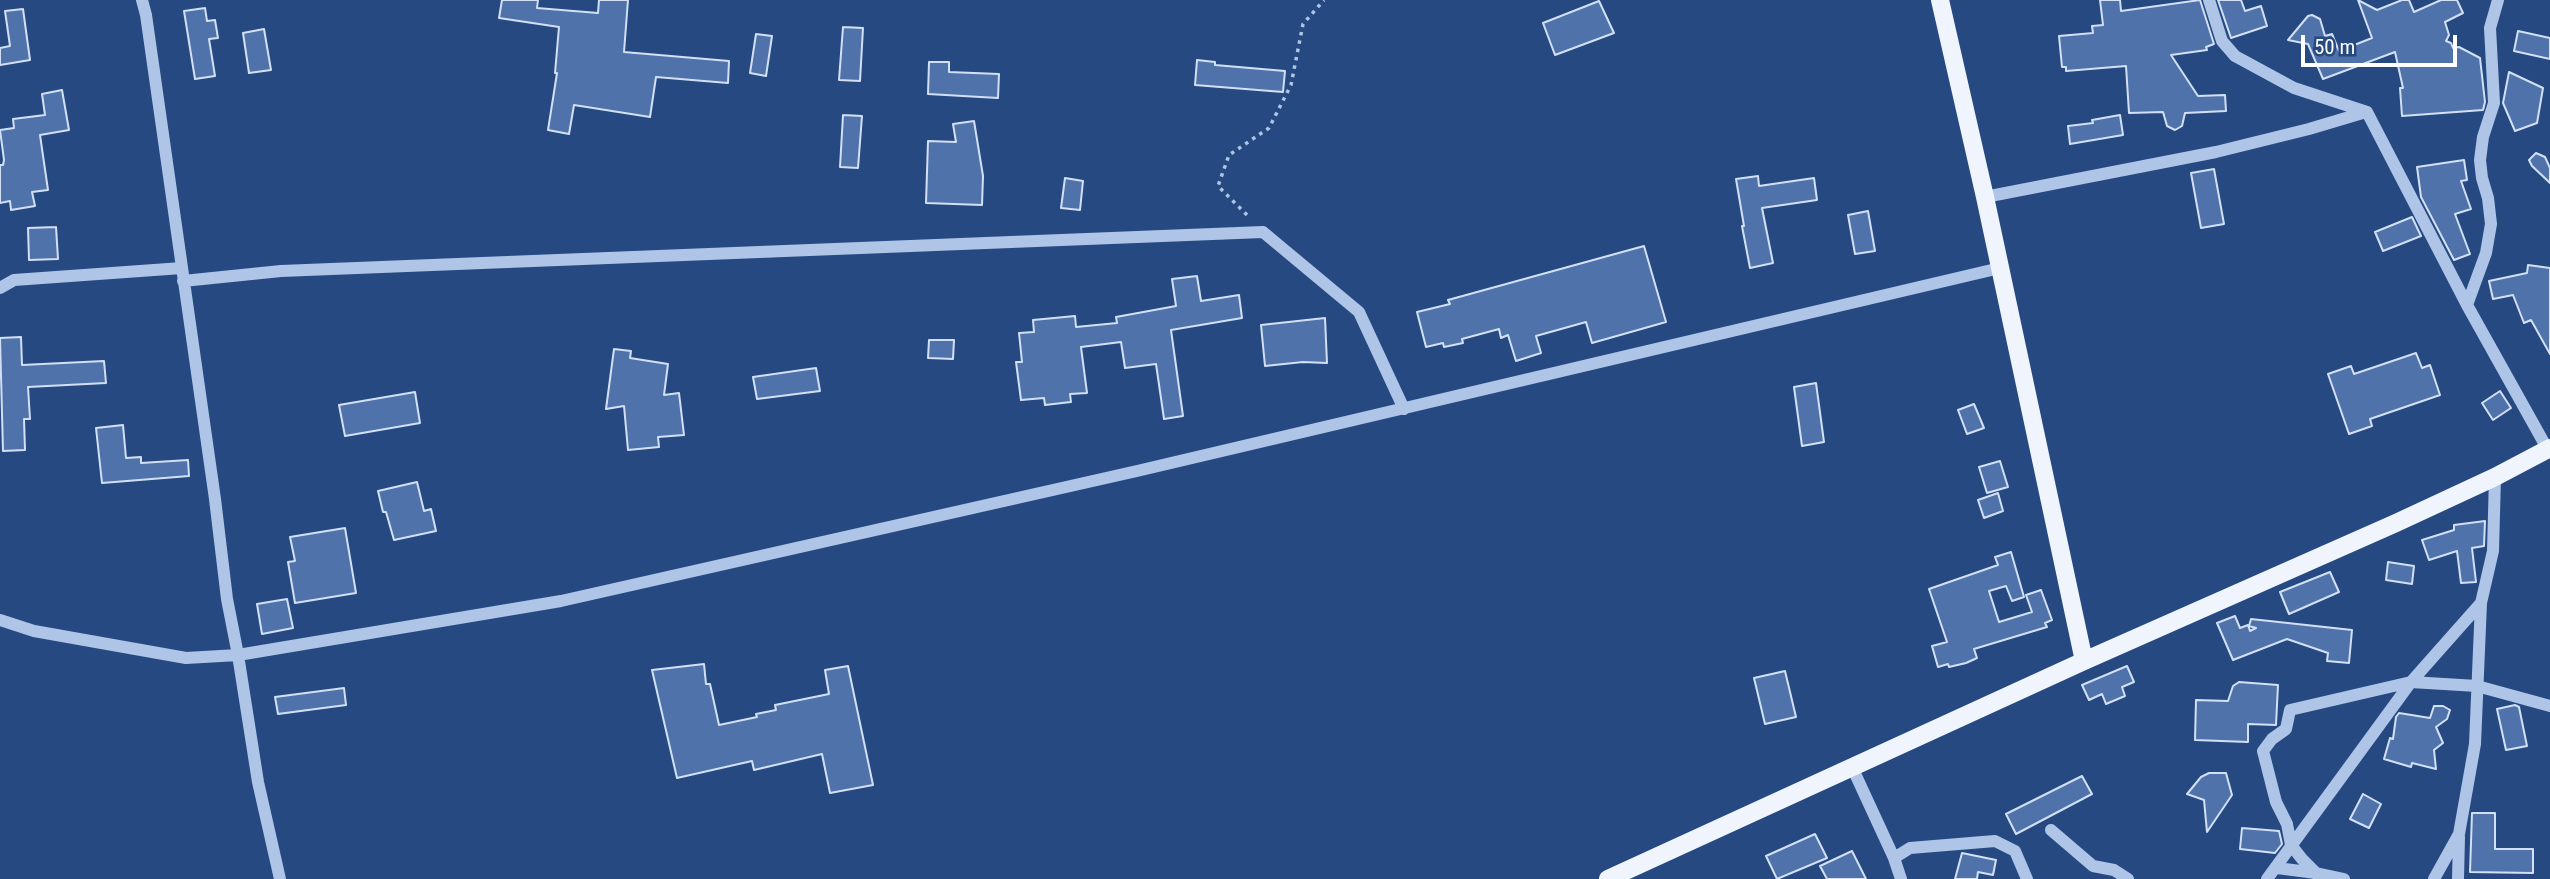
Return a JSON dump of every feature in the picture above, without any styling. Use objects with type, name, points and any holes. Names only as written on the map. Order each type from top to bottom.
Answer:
[{"type":"main road","points":[[1940,0],[2084,661]]},
{"type":"main road","points":[[1608,879],[2495,477],[2549,449]]},
{"type":"street","points":[[142,0],[215,499],[227,599],[258,782],[280,879]]},
{"type":"street","points":[[2209,0],[2222,41],[2235,56],[2294,88],[2367,112],[2467,305],[2549,449]]},
{"type":"street","points":[[2467,305],[2486,253],[2491,224],[2480,160],[2483,136],[2494,103],[2490,28],[2498,0]]},
{"type":"street","points":[[1985,197],[2216,152],[2367,112]]},
{"type":"street","points":[[0,288],[14,280],[1263,232],[1359,312],[1404,409]]},
{"type":"street","points":[[0,620],[34,631],[186,657],[238,655],[561,601],[1111,477],[2000,268]]},
{"type":"street","points":[[2458,879],[2459,834],[2474,744],[2481,603],[2493,551],[2495,477]]},
{"type":"street","points":[[2267,879],[2411,682],[2481,603]]},
{"type":"street","points":[[2318,876],[2291,845],[2287,824],[2276,802],[2263,751],[2272,739],[2286,729],[2290,710],[2411,682],[2477,686],[2550,706]]},
{"type":"street","points":[[1852,767],[1901,879]]},
{"type":"street","points":[[2051,830],[2093,866],[2114,870],[2128,879]]},
{"type":"street","points":[[2434,879],[2459,834]]},
{"type":"street","points":[[1894,858],[1910,848],[1995,841],[2015,851],[2027,879]]},
{"type":"street","points":[[2277,868],[2344,879]]},
{"type":"path","points":[[1263,232],[1218,186],[1228,155],[1269,128],[1291,85],[1303,24],[1324,0]]},
{"type":"building","points":[[502,0],[538,0],[537,8],[598,13],[599,0],[628,0],[624,52],[729,61],[728,83],[656,77],[650,117],[574,105],[569,134],[548,130],[557,73],[559,27],[499,18]]},
{"type":"building","points":[[2100,0],[2120,0],[2121,11],[2200,0],[2214,44],[2206,47],[2207,50],[2171,55],[2198,96],[2225,95],[2226,111],[2185,113],[2182,126],[2175,130],[2167,126],[2163,112],[2129,113],[2126,66],[2066,71],[2066,67],[2062,67],[2059,36],[2093,33],[2092,26],[2103,25]]},
{"type":"building","points":[[2218,0],[2241,0],[2245,11],[2261,6],[2267,26],[2231,38]]},
{"type":"building","points":[[2358,0],[2377,10],[2409,0],[2414,12],[2441,0],[2457,0],[2463,13],[2445,22],[2449,35],[2446,41],[2451,43],[2453,48],[2459,47],[2480,58],[2485,102],[2483,110],[2402,116],[2400,88],[2403,88],[2395,52],[2323,79],[2308,44],[2288,40],[2308,16],[2312,15],[2320,19],[2325,36],[2332,34],[2339,51],[2372,38]]},
{"type":"building","points":[[1599,1],[1614,33],[1555,55],[1543,23]]},
{"type":"building","points":[[205,8],[207,21],[215,20],[218,38],[209,39],[215,76],[195,79],[184,11]]},
{"type":"building","points":[[23,9],[30,60],[0,65],[0,48],[10,46],[5,11]]},
{"type":"building","points":[[843,27],[863,28],[860,81],[839,80]]},
{"type":"building","points":[[264,29],[271,70],[249,73],[243,33]]},
{"type":"building","points":[[2518,31],[2550,38],[2550,59],[2514,51]]},
{"type":"building","points":[[756,34],[772,36],[766,76],[750,73]]},
{"type":"building","points":[[1197,60],[1215,62],[1215,65],[1285,71],[1283,92],[1195,85]]},
{"type":"building","points":[[929,62],[949,62],[949,72],[999,74],[998,98],[928,94]]},
{"type":"building","points":[[2509,72],[2543,88],[2537,123],[2515,131],[2503,103]]},
{"type":"building","points":[[62,90],[69,130],[40,135],[48,190],[32,192],[35,206],[11,210],[10,201],[0,203],[0,165],[3,165],[4,160],[0,130],[14,128],[13,119],[45,115],[42,94]]},
{"type":"building","points":[[843,115],[862,116],[858,168],[840,167]]},
{"type":"building","points":[[2120,115],[2123,135],[2070,144],[2068,126],[2093,123],[2092,120]]},
{"type":"building","points":[[974,121],[983,176],[982,205],[926,203],[928,141],[956,142],[953,124]]},
{"type":"building","points":[[2536,153],[2545,157],[2550,168],[2550,183],[2529,160]]},
{"type":"building","points":[[2464,160],[2467,180],[2461,181],[2471,209],[2455,214],[2470,254],[2454,260],[2421,197],[2417,167]]},
{"type":"building","points":[[2214,169],[2224,224],[2201,228],[2191,173]]},
{"type":"building","points":[[1758,176],[1759,186],[1814,178],[1817,200],[1762,208],[1773,263],[1750,268],[1736,179]]},
{"type":"building","points":[[1065,178],[1083,181],[1080,210],[1061,208]]},
{"type":"building","points":[[1868,211],[1875,251],[1855,254],[1848,215]]},
{"type":"building","points":[[2412,217],[2421,236],[2383,251],[2375,232]]},
{"type":"building","points":[[56,227],[58,259],[29,260],[28,228]]},
{"type":"building","points":[[1644,246],[1666,322],[1592,343],[1586,322],[1536,336],[1541,353],[1516,361],[1508,335],[1501,338],[1499,329],[1462,339],[1463,343],[1444,347],[1443,343],[1426,347],[1417,312],[1450,304],[1448,300]]},
{"type":"building","points":[[2528,265],[2550,268],[2550,354],[2531,320],[2524,323],[2513,295],[2493,299],[2489,281],[2527,273]]},
{"type":"building","points":[[1197,276],[1201,301],[1239,295],[1242,318],[1171,330],[1183,416],[1164,419],[1156,364],[1125,368],[1121,342],[1081,347],[1087,393],[1070,394],[1071,402],[1045,405],[1044,398],[1021,400],[1016,362],[1022,362],[1019,333],[1034,332],[1033,320],[1075,316],[1076,327],[1117,323],[1116,317],[1176,306],[1172,279]]},
{"type":"building","points":[[1325,318],[1327,363],[1303,362],[1265,366],[1261,325]]},
{"type":"building","points":[[21,337],[22,365],[104,361],[106,383],[28,387],[30,419],[24,419],[25,450],[3,451],[0,338]]},
{"type":"building","points":[[929,340],[954,340],[953,359],[928,358]]},
{"type":"building","points":[[614,349],[631,351],[630,358],[668,364],[664,395],[679,393],[684,435],[658,437],[659,447],[628,450],[624,406],[606,409]]},
{"type":"building","points":[[2416,353],[2422,368],[2430,365],[2440,395],[2370,419],[2372,426],[2349,434],[2328,374],[2351,366],[2354,374]]},
{"type":"building","points":[[816,368],[820,391],[757,399],[753,377]]},
{"type":"building","points":[[1816,383],[1824,442],[1802,446],[1794,387]]},
{"type":"building","points":[[2500,391],[2511,408],[2493,420],[2482,403]]},
{"type":"building","points":[[415,392],[420,423],[345,436],[339,405]]},
{"type":"building","points":[[1974,404],[1984,428],[1967,434],[1958,410]]},
{"type":"building","points":[[123,425],[126,458],[141,457],[141,463],[188,460],[189,476],[102,483],[96,428]]},
{"type":"building","points":[[2000,461],[2008,487],[1987,493],[1979,467]]},
{"type":"building","points":[[417,482],[424,511],[431,509],[436,531],[394,540],[378,491]]},
{"type":"building","points":[[1998,493],[2003,511],[1984,518],[1978,500]]},
{"type":"building","points":[[2485,521],[2484,546],[2472,548],[2476,582],[2461,583],[2457,551],[2429,560],[2422,540],[2454,530],[2454,525]]},
{"type":"building","points":[[345,528],[356,593],[295,603],[288,562],[295,561],[290,537]]},
{"type":"building","points":[[2011,552],[2024,597],[2012,601],[2006,586],[1989,591],[1999,622],[2032,612],[2026,595],[2041,590],[2052,620],[2045,623],[2047,627],[1974,649],[1977,658],[1966,663],[1938,667],[1932,646],[1947,642],[1929,589],[1998,565],[1995,557]]},
{"type":"building","points":[[2388,562],[2414,566],[2412,584],[2386,580]]},
{"type":"building","points":[[2330,572],[2339,592],[2289,614],[2280,592]]},
{"type":"building","points":[[287,599],[293,628],[262,634],[257,604]]},
{"type":"building","points":[[2235,616],[2240,628],[2248,625],[2250,631],[2256,628],[2249,626],[2251,619],[2352,630],[2349,663],[2327,661],[2328,653],[2287,639],[2233,660],[2217,623]]},
{"type":"building","points":[[704,664],[706,684],[710,684],[719,725],[757,717],[756,714],[776,710],[775,705],[829,694],[825,670],[848,666],[873,785],[830,793],[822,754],[754,770],[752,761],[677,778],[652,670]]},
{"type":"building","points":[[2127,666],[2134,682],[2122,687],[2125,696],[2106,704],[2102,694],[2089,700],[2082,685]]},
{"type":"building","points":[[1785,671],[1796,717],[1765,724],[1754,678]]},
{"type":"building","points":[[2239,682],[2278,685],[2276,725],[2248,724],[2248,742],[2195,740],[2196,700],[2228,701],[2233,686]]},
{"type":"building","points":[[344,688],[346,705],[278,714],[275,697]]},
{"type":"building","points":[[2515,705],[2519,707],[2527,746],[2506,750],[2497,709]]},
{"type":"building","points":[[2434,706],[2443,706],[2450,710],[2447,719],[2436,727],[2443,743],[2434,750],[2436,769],[2412,763],[2411,767],[2384,759],[2390,738],[2393,739],[2399,713],[2430,718]]},
{"type":"building","points":[[2209,773],[2226,773],[2232,795],[2207,832],[2204,800],[2187,794],[2201,777]]},
{"type":"building","points":[[2082,776],[2092,794],[2016,834],[2006,814]]},
{"type":"building","points":[[2363,794],[2381,804],[2369,828],[2350,819]]},
{"type":"building","points":[[2472,813],[2495,813],[2495,849],[2533,849],[2533,873],[2470,872]]},
{"type":"building","points":[[2242,828],[2279,831],[2282,844],[2275,853],[2240,849]]},
{"type":"building","points":[[1815,834],[1827,858],[1777,879],[1766,856]]},
{"type":"building","points":[[1852,851],[1866,879],[1827,879],[1820,866]]},
{"type":"building","points":[[1962,853],[1996,860],[1993,875],[1978,872],[1977,879],[1955,879]]}]
